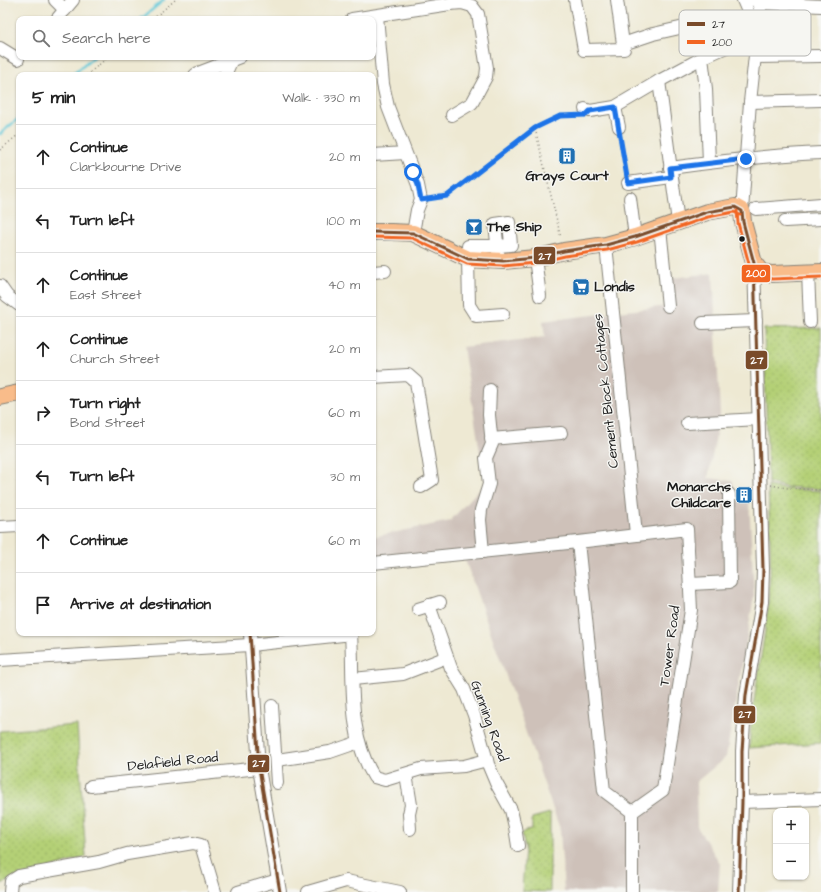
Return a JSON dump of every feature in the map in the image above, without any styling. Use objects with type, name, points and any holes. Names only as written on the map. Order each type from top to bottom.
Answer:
[{"type":"main road","points":[[376,232],[413,233],[468,252],[535,258],[564,251],[606,245],[635,237],[707,212],[735,208],[749,210],[743,222],[754,263],[761,272],[772,274],[814,272]]},
{"type":"main road","points":[[0,397],[16,394]]},
{"type":"street","points":[[55,0],[61,14],[73,0]]},
{"type":"street","points":[[575,0],[584,50],[624,49],[616,0]]},
{"type":"street","points":[[743,0],[747,10]]},
{"type":"street","points":[[758,1],[821,6]]},
{"type":"street","points":[[413,233],[417,210],[421,200],[418,185],[388,107],[383,84],[377,16],[450,4],[462,3],[472,6],[478,14],[487,68],[486,77],[472,104],[452,115]]},
{"type":"street","points":[[623,44],[653,34],[679,28]]},
{"type":"street","points":[[0,48],[16,58]]},
{"type":"street","points":[[588,110],[617,117],[659,82],[705,56]]},
{"type":"street","points":[[821,56],[756,56],[750,102],[746,159],[749,210],[821,204]]},
{"type":"street","points":[[702,58],[706,90],[709,162]]},
{"type":"street","points":[[202,72],[231,60]]},
{"type":"street","points":[[227,72],[235,60]]},
{"type":"street","points":[[659,82],[678,222]]},
{"type":"street","points":[[750,102],[780,105],[821,100]]},
{"type":"street","points":[[376,155],[405,152]]},
{"type":"street","points":[[628,183],[709,162],[821,153]]},
{"type":"street","points":[[630,198],[635,237]]},
{"type":"street","points":[[785,221],[821,219]]},
{"type":"street","points":[[660,228],[668,306]]},
{"type":"street","name":"Cement Block Cottages","points":[[606,245],[636,534]]},
{"type":"street","points":[[468,252],[469,305],[476,316],[503,314]]},
{"type":"street","points":[[535,258],[540,296]]},
{"type":"street","points":[[739,892],[742,751],[746,695],[762,602],[763,569],[754,263]]},
{"type":"street","points":[[810,322],[814,272]]},
{"type":"street","points":[[0,286],[7,296],[16,303]]},
{"type":"street","points":[[703,323],[756,321]]},
{"type":"street","points":[[376,377],[408,375],[416,382],[432,480],[421,487]]},
{"type":"street","points":[[483,552],[480,520],[481,510],[489,484],[486,458],[492,444],[489,415],[490,390]]},
{"type":"street","points":[[687,423],[759,419]]},
{"type":"street","points":[[491,439],[561,433]]},
{"type":"street","points":[[690,584],[730,582],[729,494]]},
{"type":"street","points":[[0,527],[16,526]]},
{"type":"street","name":"Tower Road","points":[[376,563],[687,529],[692,610],[663,790],[632,812]]},
{"type":"street","points":[[578,542],[604,791],[632,812],[632,892]]},
{"type":"street","name":"Gunning Road","points":[[429,605],[451,668],[464,689],[474,715],[487,760],[496,783],[511,810],[518,846]]},
{"type":"street","points":[[0,660],[250,639],[311,636]]},
{"type":"street","points":[[351,636],[353,705],[359,742],[369,768],[374,776],[385,780],[421,769],[464,766],[487,760]]},
{"type":"street","points":[[250,639],[259,768],[280,892]]},
{"type":"street","points":[[353,679],[403,674],[447,658]]},
{"type":"street","points":[[272,706],[277,783]]},
{"type":"street","points":[[276,760],[330,752],[359,742]]},
{"type":"street","name":"Delafield Road","points":[[91,786],[259,768]]},
{"type":"street","points":[[406,774],[411,805],[409,814],[410,829]]},
{"type":"street","points":[[742,802],[821,799]]},
{"type":"street","points":[[10,892],[11,881],[19,876],[99,862],[127,854],[192,844],[201,845],[215,892]]},
{"type":"street","points":[[238,892],[278,880]]},
{"type":"street","points":[[308,892],[348,886],[400,892]]},
{"type":"path","points":[[156,16],[175,0]]},
{"type":"path","points":[[90,72],[104,60]]},
{"type":"path","points":[[421,200],[447,196],[535,128],[560,116],[586,115],[588,110]]},
{"type":"path","points":[[617,117],[628,183]]},
{"type":"path","points":[[535,128],[564,251]]},
{"type":"path","points":[[0,150],[16,137]]},
{"type":"path","points":[[761,484],[786,488],[821,490]]},
{"type":"shaded area","points":[[713,273],[720,414],[708,478],[733,481],[735,501],[749,500],[754,596],[726,757],[696,782],[697,827],[720,863],[718,892],[564,892],[560,829],[463,554],[376,563],[376,536],[450,521],[485,483],[463,347],[545,337],[543,321],[668,306],[665,279]]},
{"type":"green space","points":[[821,328],[821,489],[786,487],[768,483],[764,329]]},
{"type":"green space","points":[[768,486],[785,489],[821,491],[821,743],[749,748],[753,708],[765,630],[770,577]]},
{"type":"green space","points":[[77,725],[86,857],[0,884],[0,731]]},
{"type":"green space","points":[[550,813],[550,892],[522,891],[525,848],[522,834],[525,831],[532,830],[532,818]]},
{"type":"waterway","points":[[145,16],[164,0]]},
{"type":"waterway","points":[[76,72],[90,60]]},
{"type":"waterway","points":[[0,134],[16,121]]},
{"type":"transit line","name":"27","points":[[376,232],[413,233],[468,259],[503,261],[535,258],[564,251],[606,245],[635,237],[707,212],[735,207],[742,211],[743,222],[754,263],[763,569],[762,602],[746,695],[742,751],[739,892]]},
{"type":"transit line","name":"200","points":[[737,211],[738,223],[749,264],[758,276],[772,279],[821,277]]},
{"type":"transit line","name":"200","points":[[376,237],[412,238],[467,264],[503,266],[535,263],[565,256],[607,250],[637,242],[708,217],[734,212],[740,215]]},
{"type":"transit line","name":"27","points":[[250,636],[259,768],[280,892]]},
{"type":"place","name":"Grays Court","points":[[567,156]]},
{"type":"place","name":"The Ship","points":[[474,227]]},
{"type":"place","name":"Londis","points":[[581,287]]},
{"type":"place","name":"Monarchs Childcare","points":[[744,495]]},
{"type":"route","points":[[413,172],[418,185],[421,200],[447,196],[535,128],[560,116],[586,115],[590,111],[615,107],[628,183],[671,177],[670,168],[709,162],[746,159]]}]
